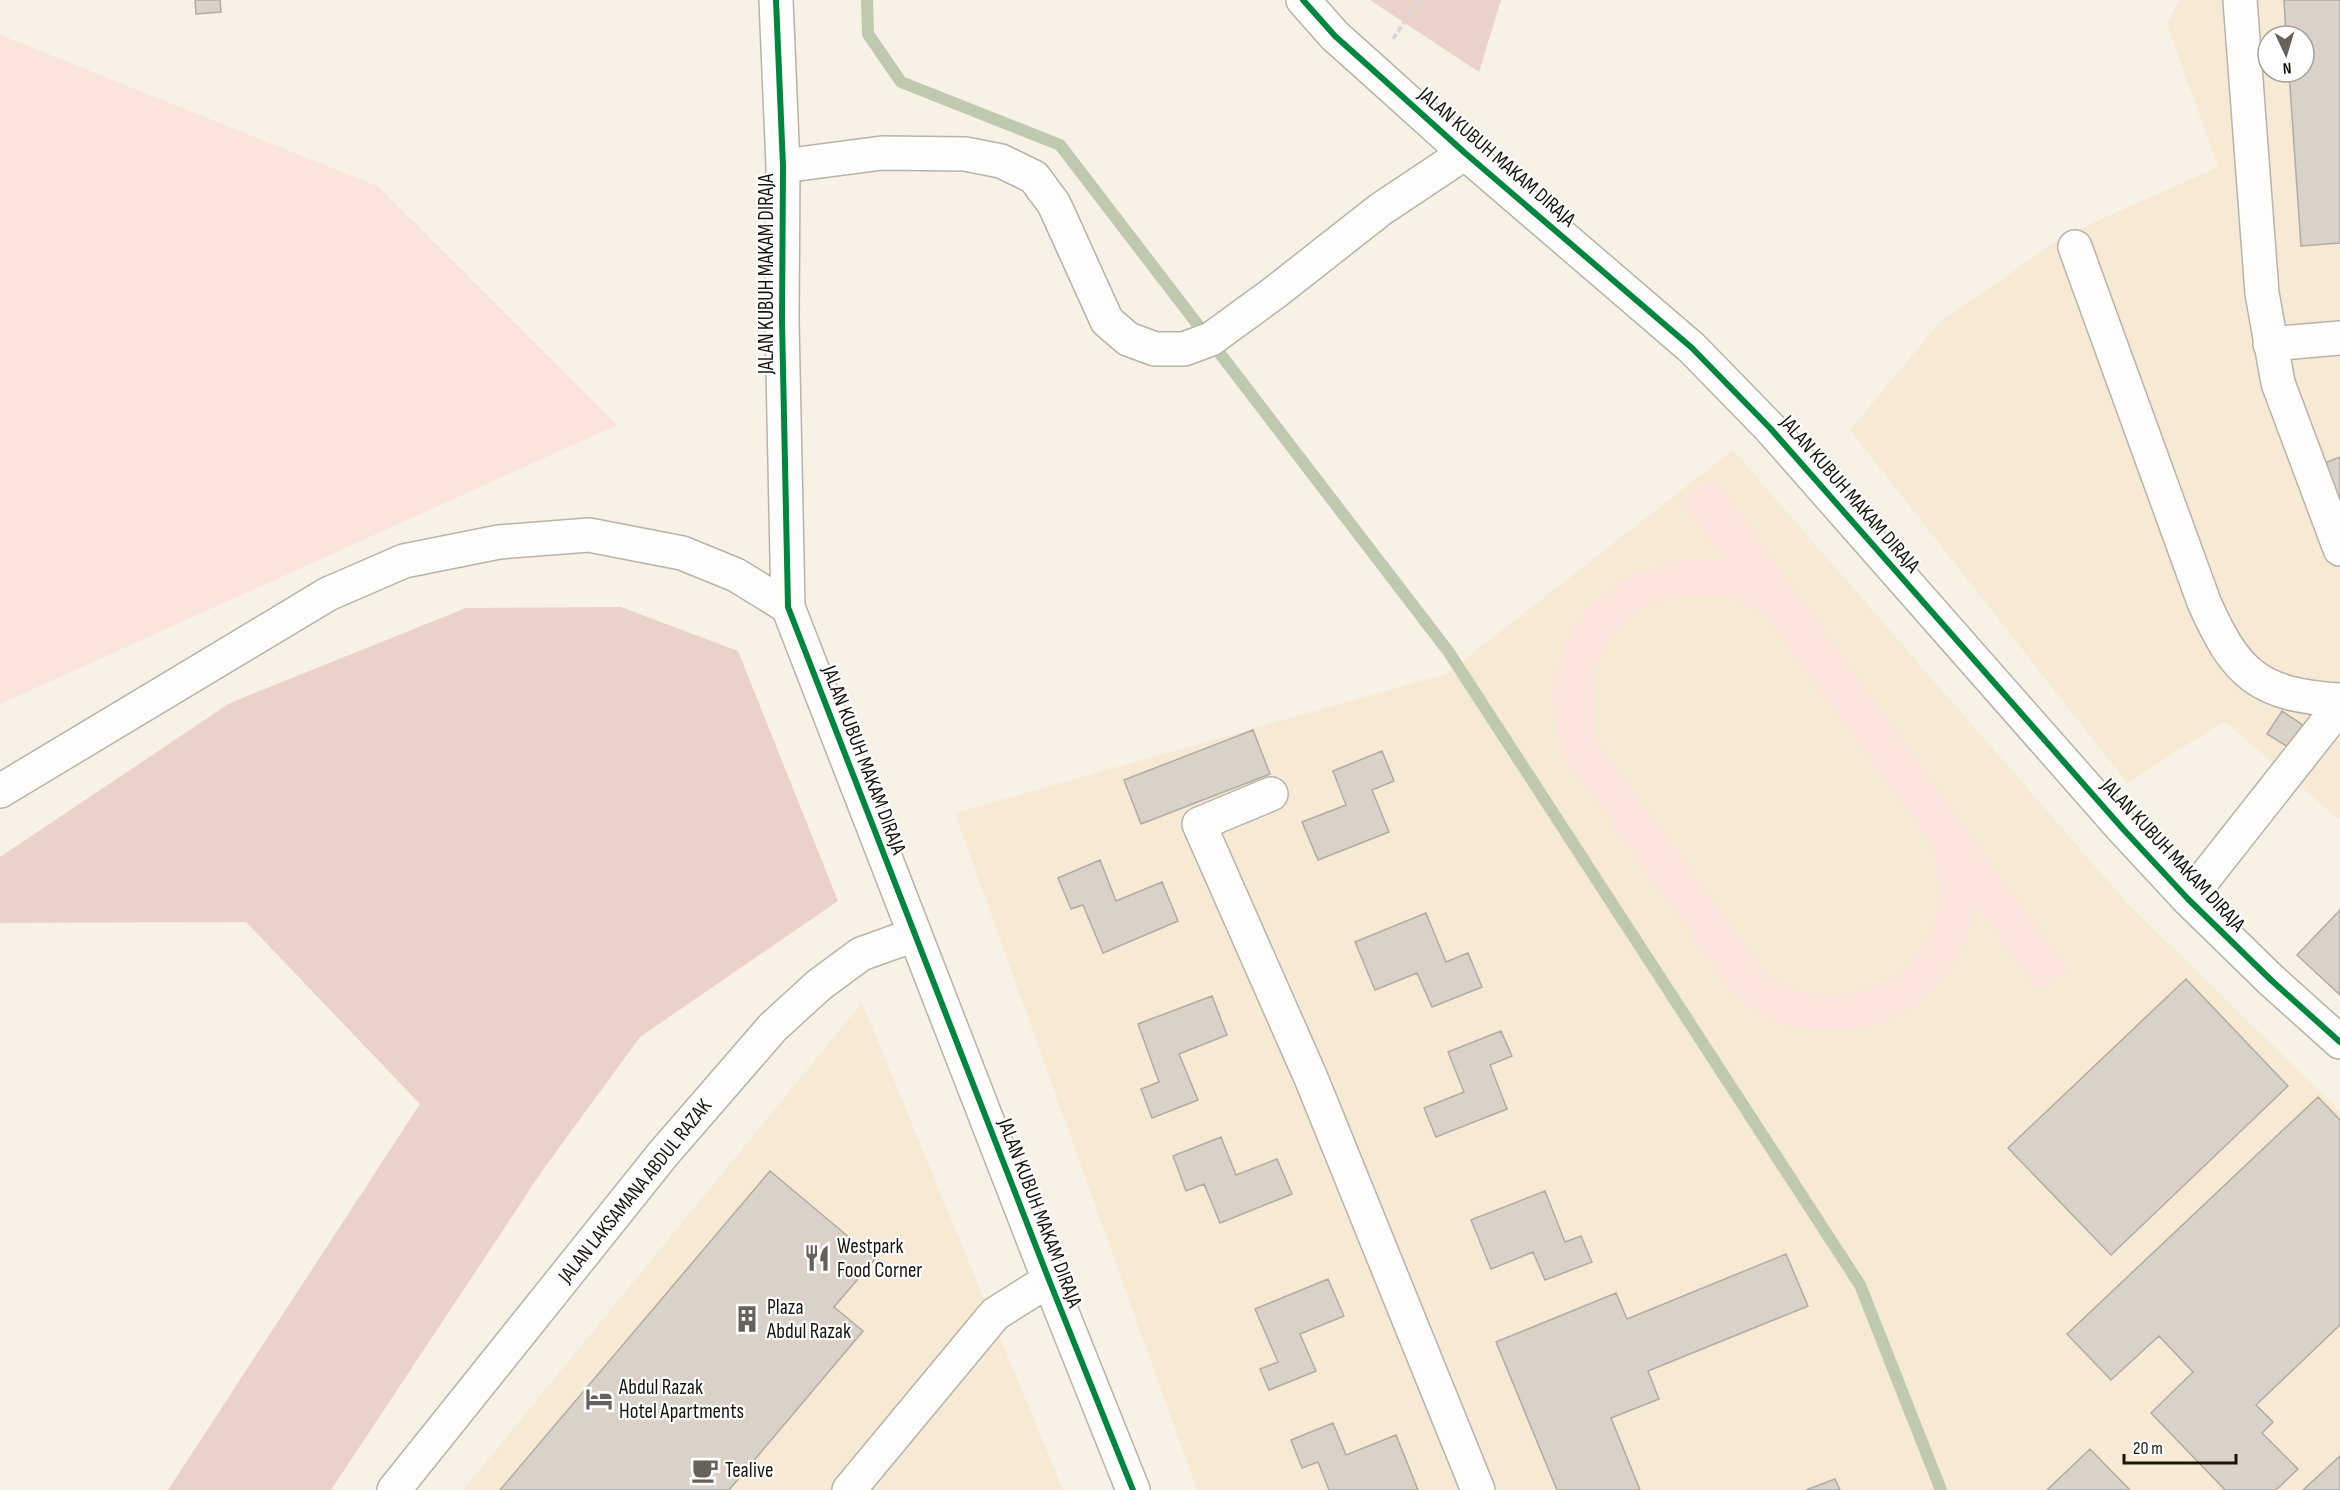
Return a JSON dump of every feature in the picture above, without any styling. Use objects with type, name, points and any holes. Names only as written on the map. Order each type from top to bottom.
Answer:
[{"type":"street","name":"JALAN KUBUH MAKAM DIRAJA","points":[[776,0],[783,166],[782,321],[788,607],[914,935],[1133,1490]]},
{"type":"street","name":"JALAN KUBUH MAKAM DIRAJA","points":[[1303,0],[1335,36],[1372,70],[1692,348],[1716,372],[1770,428],[2115,820],[2188,899],[2271,980],[2340,1042]]},
{"type":"street","points":[[2240,0],[2262,293],[2270,344],[2278,383],[2340,549]]},
{"type":"street","name":"JALAN KUBUH MAKAM DIRAJA","points":[[783,166],[882,153],[965,154],[1000,161],[1034,177],[1054,204],[1107,321],[1128,339],[1155,349],[1184,349],[1211,339],[1381,209],[1465,153]]},
{"type":"street","points":[[2075,247],[2204,602],[2217,631],[2235,660],[2255,679],[2284,692],[2340,700]]},
{"type":"street","points":[[2270,344],[2340,338]]},
{"type":"street","points":[[0,791],[328,594],[404,561],[499,542],[589,535],[682,553],[736,575],[788,607]]},
{"type":"street","points":[[2188,899],[2340,706]]},
{"type":"street","points":[[1271,794],[1199,824],[1311,1078],[1478,1490]]},
{"type":"street","name":"JALAN LAKSAMANA ABDUL RAZAK","points":[[394,1490],[663,1154],[773,1027],[819,985],[861,954],[914,935]]},
{"type":"street","points":[[849,1490],[995,1314],[1049,1280]]},
{"type":"path","points":[[1372,70],[1419,0]]},
{"type":"shaded area","points":[[1370,0],[1501,0],[1479,72]]},
{"type":"shaded area","points":[[2179,0],[2340,0],[2340,820],[2224,721],[2127,783],[1850,430],[1940,322],[2064,236],[2218,167],[2167,24]]},
{"type":"shaded area","points":[[0,35],[377,186],[617,425],[0,704]]},
{"type":"shaded area","points":[[1733,450],[2128,904],[2340,1111],[2340,1490],[1197,1490],[955,813],[1446,674]]},
{"type":"shaded area","points":[[1714,477],[2069,971],[2039,991],[1976,906],[1964,946],[1942,981],[1926,998],[1908,1011],[1887,1021],[1842,1030],[1797,1028],[1770,1020],[1736,997],[1561,752],[1551,689],[1563,646],[1590,603],[1632,574],[1674,560],[1725,560],[1682,501]],"holes":[[[1676,596],[1724,596],[1764,614],[1934,847],[1941,896],[1931,935],[1903,970],[1875,987],[1837,995],[1796,991],[1766,973],[1596,739],[1593,673],[1613,635],[1642,608]]]},
{"type":"shaded area","points":[[621,607],[738,651],[838,901],[640,1037],[542,1171],[331,1490],[168,1490],[420,1104],[246,922],[0,923],[0,857],[230,703],[466,608]]},
{"type":"shaded area","points":[[862,1003],[1063,1490],[463,1490]]},
{"type":"building","points":[[195,0],[220,0],[221,12],[196,14]]},
{"type":"building","points":[[2284,0],[2340,0],[2340,243],[2301,246],[2290,84],[2316,84],[2316,24],[2285,24]]},
{"type":"building","points":[[2340,457],[2340,514],[2322,464]]},
{"type":"building","points":[[2282,711],[2307,728],[2293,750],[2267,734]]},
{"type":"building","points":[[1253,730],[1270,774],[1141,824],[1124,780]]},
{"type":"building","points":[[1382,751],[1394,781],[1372,790],[1389,832],[1318,860],[1302,822],[1346,805],[1333,771]]},
{"type":"building","points":[[1100,860],[1116,901],[1162,882],[1178,921],[1103,953],[1083,905],[1071,909],[1058,878]]},
{"type":"building","points":[[2340,910],[2340,995],[2297,955]]},
{"type":"building","points":[[1426,913],[1446,962],[1468,953],[1482,987],[1432,1007],[1417,973],[1375,990],[1355,942]]},
{"type":"building","points":[[2186,979],[2288,1086],[2111,1255],[2008,1148]]},
{"type":"building","points":[[1212,996],[1227,1035],[1179,1054],[1198,1100],[1152,1118],[1141,1089],[1159,1082],[1138,1024]]},
{"type":"building","points":[[1501,1031],[1512,1056],[1490,1065],[1507,1109],[1436,1137],[1424,1108],[1464,1092],[1448,1052]]},
{"type":"building","points":[[2318,1097],[2340,1120],[2340,1325],[2256,1405],[2273,1422],[2262,1433],[2298,1469],[2276,1490],[2225,1490],[2151,1413],[2193,1372],[2159,1336],[2111,1380],[2067,1334]]},
{"type":"building","points":[[1221,1137],[1236,1175],[1277,1159],[1292,1194],[1220,1223],[1204,1184],[1186,1191],[1173,1156]]},
{"type":"building","name":"Plaza Abdul Razak","points":[[770,1171],[875,1259],[834,1307],[863,1331],[729,1490],[500,1490]]},
{"type":"building","points":[[1545,1191],[1565,1242],[1581,1236],[1592,1262],[1545,1280],[1533,1252],[1491,1269],[1471,1220]]},
{"type":"building","points":[[1786,1254],[1808,1306],[1648,1371],[1659,1399],[1611,1418],[1640,1490],[1557,1490],[1496,1342],[1616,1293],[1627,1319]]},
{"type":"building","points":[[1328,1279],[1344,1316],[1300,1334],[1316,1371],[1269,1390],[1260,1369],[1278,1362],[1255,1309]]},
{"type":"building","points":[[1333,1423],[1346,1455],[1396,1435],[1418,1490],[1329,1490],[1318,1462],[1302,1468],[1291,1440]]},
{"type":"building","points":[[2090,1449],[2130,1490],[2047,1490]]},
{"type":"building","points":[[2340,1456],[2340,1490],[2303,1490]]},
{"type":"building","points":[[1835,1479],[1840,1490],[1806,1490]]},
{"type":"waterway","points":[[867,0],[868,34],[901,82],[1060,145],[1448,651],[1860,1285],[1941,1490]]},
{"type":"cycle path","points":[[776,0],[783,166],[782,321],[788,607],[1049,1280],[1133,1490]]},
{"type":"cycle path","points":[[1303,0],[1335,36],[1465,153],[1692,348],[1770,428],[2123,829],[2188,899],[2271,980],[2340,1042]]},
{"type":"place","name":"Westpark Food Corner","points":[[817,1258]]},
{"type":"place","name":"Plaza Abdul Razak","points":[[747,1319]]},
{"type":"place","name":"Abdul Razak Hotel Apartments","points":[[599,1399]]},
{"type":"place","name":"Tealive","points":[[705,1470]]}]
